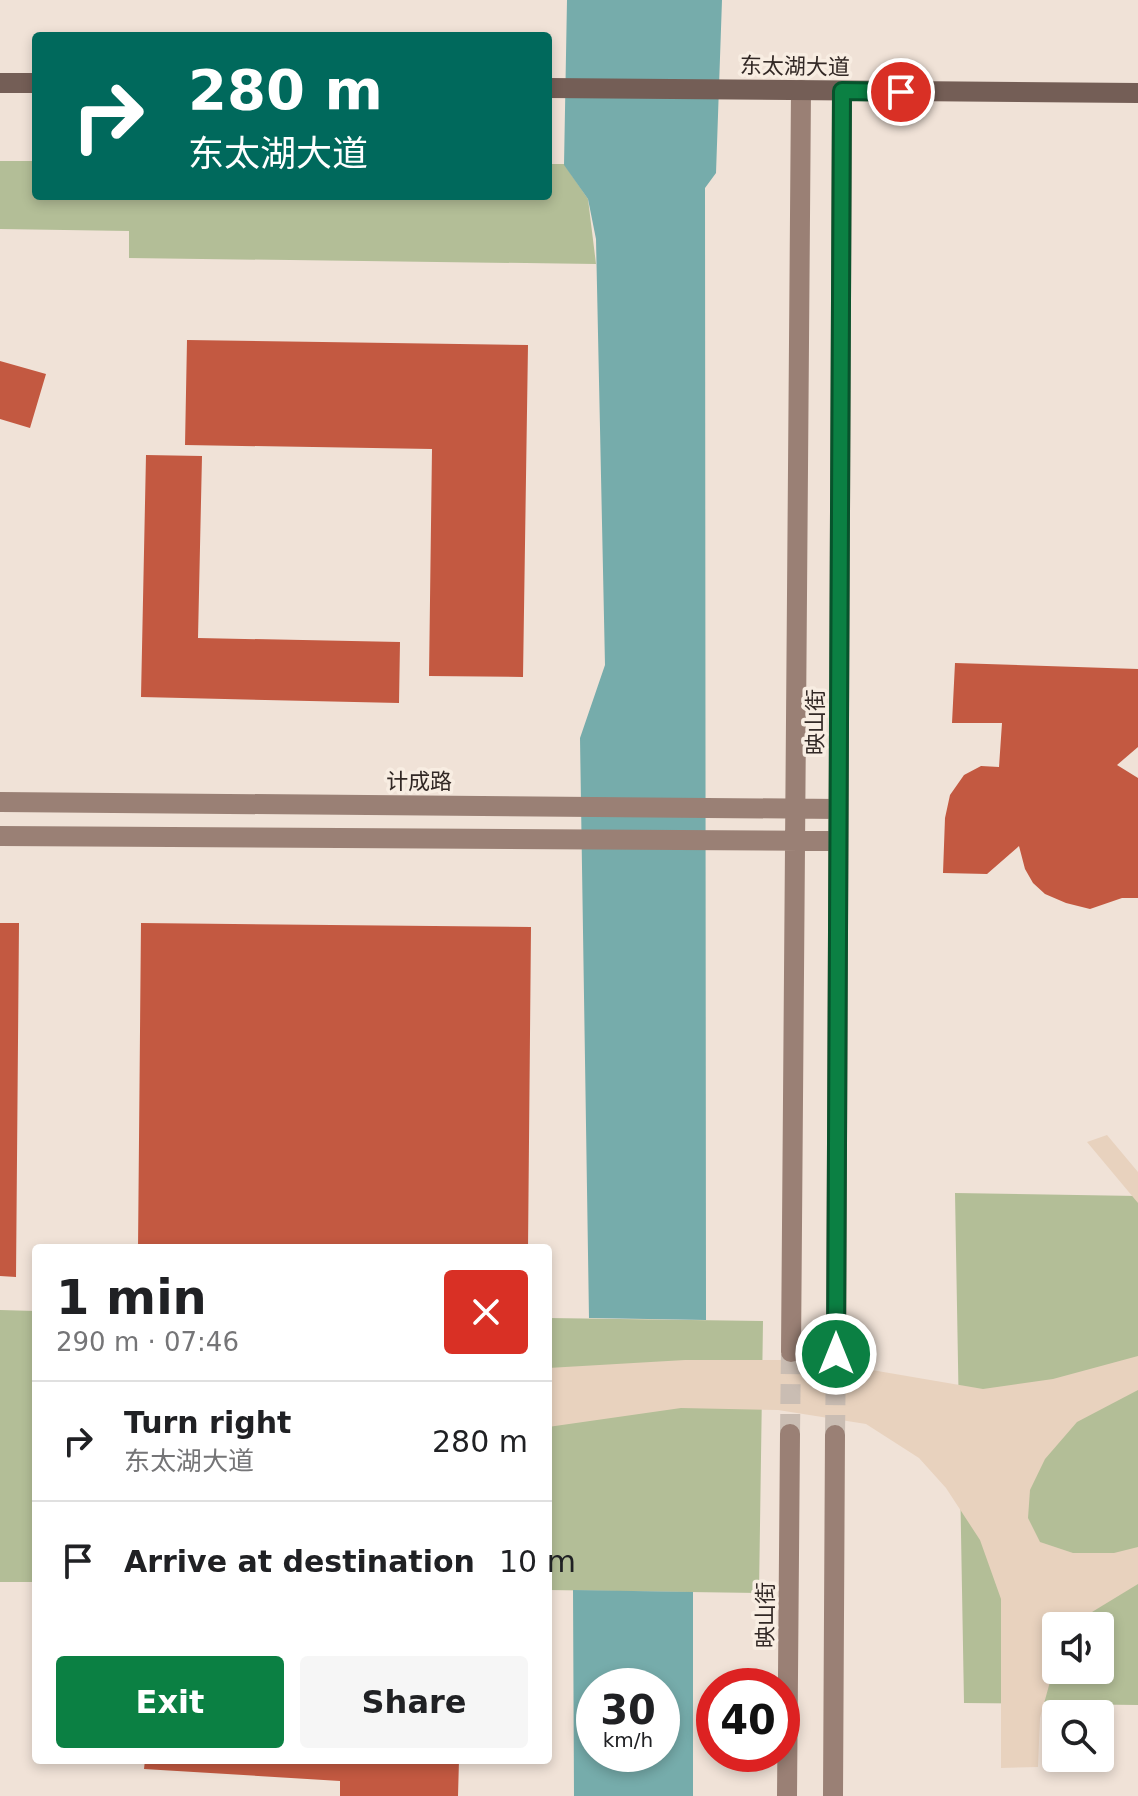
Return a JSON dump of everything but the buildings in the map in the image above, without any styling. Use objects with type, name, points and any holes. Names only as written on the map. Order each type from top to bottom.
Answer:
[{"type":"main road","points":[[0,83],[32,83]]},
{"type":"main road","name":"东太湖大道","points":[[552,88],[1138,93]]},
{"type":"street","name":"映山街","points":[[791,1352],[801,90]]},
{"type":"street","name":"映山街","points":[[836,1354],[842,91]]},
{"type":"street","name":"计成路","points":[[0,802],[838,809]]},
{"type":"street","points":[[0,836],[838,841]]},
{"type":"street","name":"映山街","points":[[787,1796],[790,1434]]},
{"type":"street","points":[[833,1796],[835,1435]]},
{"type":"green space","points":[[0,161],[32,161],[32,200],[552,200],[552,164],[564,164],[588,199],[596,264],[129,258],[129,231],[0,229]]},
{"type":"green space","points":[[955,1193],[1138,1196],[1138,1705],[1114,1705],[1114,1700],[1042,1700],[1042,1704],[964,1703]]},
{"type":"green space","points":[[0,1310],[32,1311],[32,1582],[0,1582]]},
{"type":"green space","points":[[552,1318],[763,1321],[759,1593],[552,1590]]},
{"type":"shaded area","points":[[1107,1135],[1138,1172],[1138,1203],[1087,1142]]},
{"type":"shaded area","points":[[1138,1356],[1138,1390],[1077,1422],[1045,1459],[1030,1490],[1028,1518],[1040,1542],[1073,1553],[1114,1553],[1138,1547],[1138,1584],[1092,1612],[1042,1612],[1042,1684],[1049,1684],[1045,1700],[1042,1700],[1038,1767],[1001,1768],[1001,1599],[980,1540],[946,1488],[919,1458],[866,1424],[778,1410],[681,1408],[552,1426],[552,1368],[685,1360],[813,1360],[983,1389],[1053,1379]]},
{"type":"water","points":[[567,0],[722,0],[716,173],[705,188],[706,1320],[589,1318],[580,738],[605,665],[596,239],[588,199],[564,165]]},
{"type":"water","points":[[573,1590],[693,1592],[693,1796],[574,1796]]},
{"type":"tunnel","points":[[790,1434],[791,1352]]},
{"type":"tunnel","points":[[835,1435],[836,1354]]},
{"type":"route","points":[[836,1354],[842,91],[901,92]]}]
